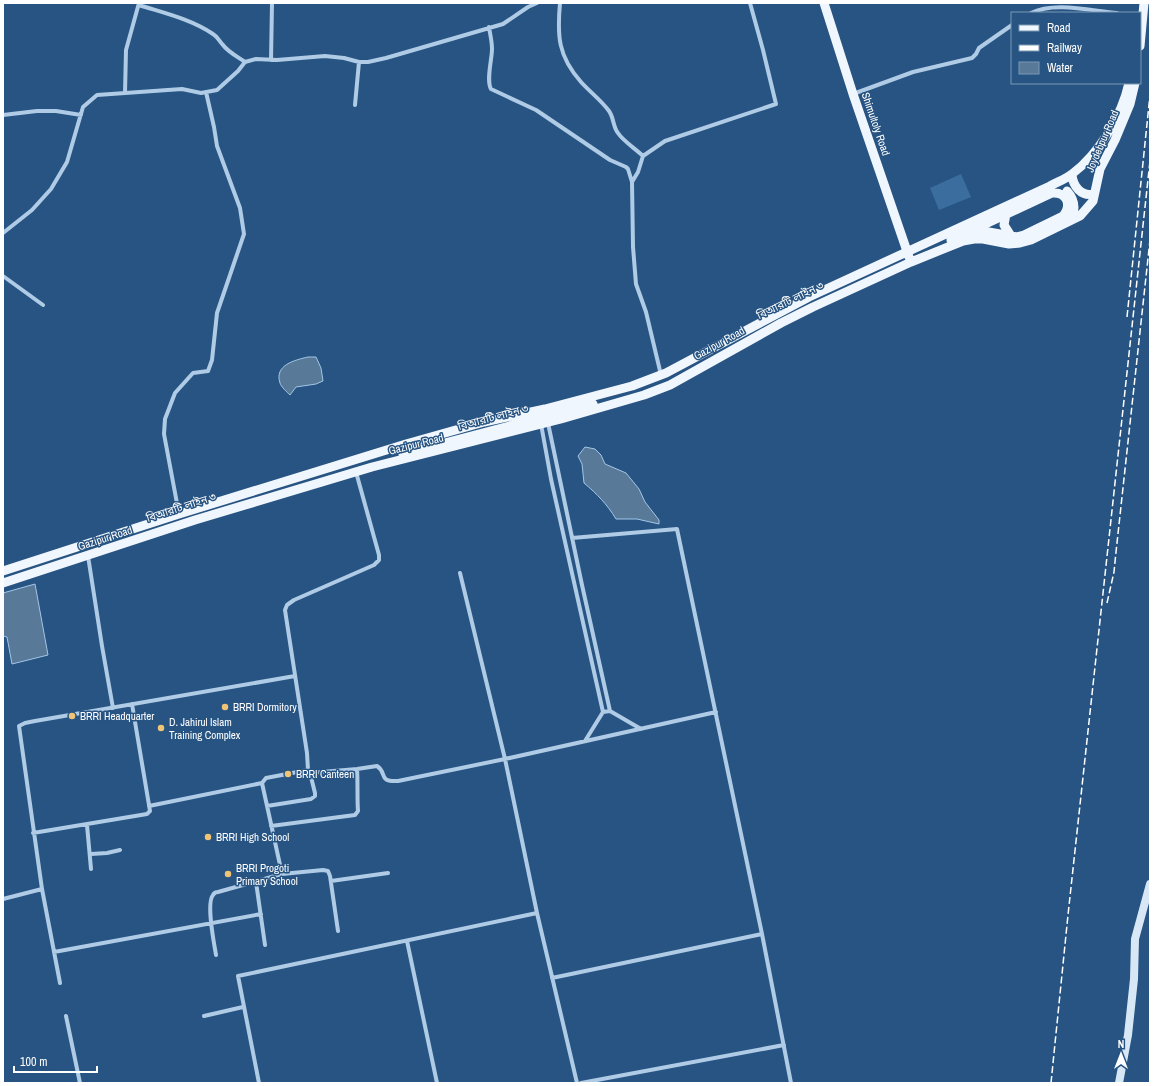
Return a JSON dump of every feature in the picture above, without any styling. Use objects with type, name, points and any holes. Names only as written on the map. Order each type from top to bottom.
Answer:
[{"type":"main road","name":"Shimultoly Road","points":[[824,3],[853,94],[909,258]]},
{"type":"main road","points":[[1141,35],[1144,3]]},
{"type":"main road","name":"Joydebpur Road","points":[[909,258],[1072,175],[1088,160],[1105,139],[1120,110],[1129,84]]},
{"type":"main road","name":"Joydebpur Road","points":[[909,258],[974,239],[983,238],[1009,244],[1020,243],[1031,240],[1080,216],[1093,202],[1100,169],[1128,110],[1135,84]]},
{"type":"main road","points":[[1072,175],[1073,182],[1077,189],[1089,195],[1094,194]]},
{"type":"main road","points":[[1050,186],[1063,189],[1071,196],[1075,208],[1070,221]]},
{"type":"main road","name":"বিআরটি লাইন ৩","points":[[3,578],[257,496],[415,450],[631,394],[666,380],[784,316],[909,258],[970,232],[980,225],[1052,193],[1057,192],[1063,195],[1068,206],[1063,216],[1017,237],[983,231],[970,232]]},
{"type":"main road","points":[[1006,214],[1004,225],[1011,236]]},
{"type":"main road","name":"Gazipur Road","points":[[3,571],[179,514],[406,444],[484,422],[545,409],[632,386],[661,375],[809,297],[909,258]]},
{"type":"main road","name":"Gazipur Road","points":[[3,583],[195,520],[356,472],[544,424],[644,395],[670,385],[787,320],[909,258]]},
{"type":"street","points":[[271,60],[272,3]]},
{"type":"street","points":[[3,233],[32,210],[52,189],[67,162],[83,107],[97,95],[182,89],[201,93],[217,90],[238,71],[245,62],[256,59],[271,60],[325,56],[344,58],[359,62],[368,62],[503,24],[528,7],[537,3]]},
{"type":"street","points":[[560,3],[558,35],[562,53],[580,81],[609,111],[618,134],[643,156]]},
{"type":"street","points":[[632,182],[638,172],[643,156],[665,141],[776,104],[750,3]]},
{"type":"street","points":[[125,93],[126,50],[139,4],[186,20],[208,30],[216,35],[227,50],[245,62]]},
{"type":"street","points":[[1033,12],[1043,8],[1070,8],[1108,12]]},
{"type":"street","points":[[853,94],[913,72],[972,58],[979,48],[1011,26]]},
{"type":"street","points":[[489,27],[492,50],[489,87],[536,110],[610,160],[628,169],[632,182],[633,247],[636,284],[646,312],[661,375]]},
{"type":"street","points":[[355,105],[359,62]]},
{"type":"street","points":[[179,514],[164,434],[165,419],[175,393],[193,373],[208,371],[212,360],[217,313],[244,234],[240,208],[217,146],[206,92]]},
{"type":"street","points":[[3,115],[37,111],[56,111],[81,115]]},
{"type":"street","points":[[3,276],[43,306]]},
{"type":"street","points":[[544,424],[572,538],[610,711]]},
{"type":"street","points":[[544,424],[551,479],[604,712],[585,741]]},
{"type":"street","points":[[267,806],[311,799],[315,796],[309,772],[285,610],[287,605],[374,565],[379,560],[379,555],[356,472]]},
{"type":"street","points":[[572,538],[677,529],[762,934],[791,1083]]},
{"type":"street","points":[[88,556],[113,708]]},
{"type":"street","points":[[460,573],[505,759],[537,913],[577,1083]]},
{"type":"street","points":[[60,983],[33,833],[19,726],[36,721],[295,676]]},
{"type":"street","points":[[33,833],[147,814],[150,811],[132,704]]},
{"type":"street","points":[[604,712],[610,711],[641,729]]},
{"type":"street","points":[[149,806],[262,783],[270,776],[377,766],[379,767],[384,778],[391,781],[505,759],[716,712]]},
{"type":"street","points":[[272,826],[355,815],[358,811],[357,794],[359,788],[357,769]]},
{"type":"street","points":[[262,783],[282,874]]},
{"type":"street","points":[[87,825],[91,854],[91,869]]},
{"type":"street","points":[[91,854],[120,850]]},
{"type":"street","points":[[216,955],[210,923],[211,898],[213,894],[282,874],[323,870],[328,872],[331,881],[338,931]]},
{"type":"street","points":[[331,881],[388,873]]},
{"type":"street","points":[[256,882],[265,945]]},
{"type":"street","points":[[1119,1083],[1128,1035],[1134,979],[1135,939],[1150,884]]},
{"type":"street","points":[[3,899],[42,889]]},
{"type":"street","points":[[259,1083],[238,976],[537,913]]},
{"type":"street","points":[[54,952],[261,914]]},
{"type":"street","points":[[552,978],[762,934]]},
{"type":"street","points":[[407,941],[437,1083]]},
{"type":"street","points":[[204,1016],[243,1007]]},
{"type":"street","points":[[66,1016],[80,1083]]},
{"type":"street","points":[[581,1083],[784,1046]]},
{"type":"shaded area","points":[[961,174],[971,197],[939,210],[930,188]]},
{"type":"water","points":[[308,357],[316,357],[321,368],[323,381],[316,384],[296,387],[290,395],[281,385],[279,377],[280,372],[287,364]]},
{"type":"water","points":[[585,447],[595,449],[601,455],[605,464],[626,473],[639,489],[645,502],[659,520],[659,524],[637,519],[616,519],[602,500],[584,483],[582,464],[578,456]]},
{"type":"water","points":[[35,584],[48,655],[12,664],[7,637],[3,636],[3,593]]},
{"type":"railway","points":[[1127,317],[1150,95]]},
{"type":"railway","points":[[1051,1083],[1150,161]]},
{"type":"railway","points":[[1107,603],[1114,572],[1150,240]]},
{"type":"place","name":"BRRI Dormitory","points":[[225,707]]},
{"type":"place","name":"BRRI Headquarter","points":[[72,716]]},
{"type":"place","name":"D. Jahirul Islam Training Complex","points":[[161,728]]},
{"type":"place","name":"BRRI Canteen","points":[[288,774]]},
{"type":"place","name":"BRRI High School","points":[[208,837]]},
{"type":"place","name":"BRRI Progoti Primary School","points":[[228,874]]}]
